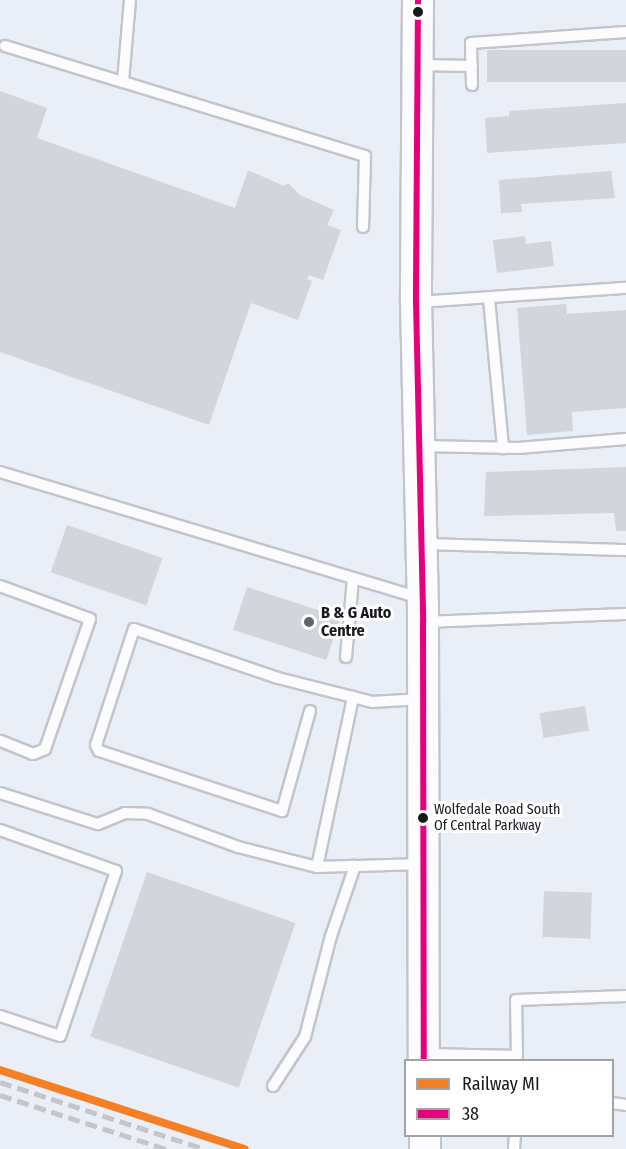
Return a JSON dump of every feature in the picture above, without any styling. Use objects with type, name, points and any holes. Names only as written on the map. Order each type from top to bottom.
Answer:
[{"type":"street","points":[[418,0],[416,302],[422,610],[424,1057]]},
{"type":"lane","points":[[123,82],[130,0]]},
{"type":"lane","points":[[472,85],[471,43],[626,32]]},
{"type":"lane","points":[[5,46],[364,156],[363,227]]},
{"type":"lane","points":[[418,64],[472,66]]},
{"type":"lane","points":[[416,302],[489,299],[626,288]]},
{"type":"lane","points":[[489,299],[502,448]]},
{"type":"lane","points":[[418,446],[502,448],[626,439]]},
{"type":"lane","points":[[0,472],[353,579],[422,610],[626,614]]},
{"type":"lane","points":[[420,544],[626,550]]},
{"type":"lane","points":[[346,657],[353,579]]},
{"type":"lane","points":[[0,586],[90,619],[45,749],[33,754],[0,741]]},
{"type":"lane","points":[[310,711],[282,811],[99,751],[96,745],[134,629],[278,678],[372,702],[422,699]]},
{"type":"lane","points":[[317,867],[353,697]]},
{"type":"lane","points":[[0,793],[98,824],[125,813],[148,814],[238,847],[317,867],[423,864]]},
{"type":"lane","points":[[0,830],[116,871],[60,1036],[0,1016]]},
{"type":"lane","points":[[273,1086],[305,1036],[331,936],[355,866]]},
{"type":"lane","points":[[424,1057],[520,1059],[516,1000],[626,996]]},
{"type":"building","points":[[487,50],[626,50],[626,82],[487,82]]},
{"type":"building","points":[[0,91],[47,108],[37,138],[235,208],[248,170],[284,186],[288,183],[300,195],[334,210],[327,225],[341,230],[323,280],[309,275],[307,279],[312,281],[298,320],[251,303],[209,425],[0,352]]},
{"type":"building","points":[[626,103],[626,143],[487,153],[485,118],[509,116],[509,111]]},
{"type":"building","points":[[611,171],[615,198],[521,204],[522,212],[501,213],[499,180]]},
{"type":"building","points":[[525,236],[526,244],[551,241],[554,266],[497,273],[493,240]]},
{"type":"building","points":[[566,304],[567,314],[626,310],[626,408],[572,412],[573,431],[527,435],[517,308]]},
{"type":"building","points":[[626,467],[626,531],[616,531],[614,513],[484,516],[486,472]]},
{"type":"building","points":[[67,525],[162,558],[146,605],[51,572]]},
{"type":"building","points":[[247,587],[340,617],[326,660],[233,630]]},
{"type":"building","points":[[585,706],[589,731],[543,738],[540,713]]},
{"type":"building","points":[[147,872],[295,923],[239,1088],[90,1037]]},
{"type":"building","points":[[544,891],[592,893],[590,939],[542,937]]},
{"type":"railway","points":[[0,1082],[205,1149]]},
{"type":"railway","points":[[0,1095],[166,1149]]},
{"type":"rail line","name":"MI","points":[[0,1070],[245,1149]]},
{"type":"transit line","name":"38","points":[[418,0],[416,302],[423,622],[424,1059]]},
{"type":"place","name":"B & G Auto Centre","points":[[309,622]]},
{"type":"place","name":"Wolfedale Road South Of Central Parkway","points":[[423,818]]}]
